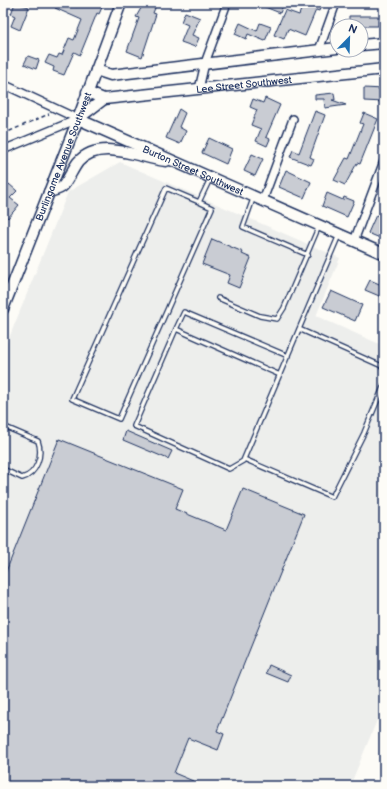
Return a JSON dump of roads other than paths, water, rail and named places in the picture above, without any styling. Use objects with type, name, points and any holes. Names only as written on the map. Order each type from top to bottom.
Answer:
[{"type":"street","name":"Burlingame Avenue Southwest","points":[[3,309],[7,287],[50,192],[121,3]]},
{"type":"street","points":[[199,89],[205,63],[227,3]]},
{"type":"street","points":[[319,50],[336,3]]},
{"type":"street","points":[[369,44],[384,43]]},
{"type":"street","points":[[96,70],[110,75],[329,49]]},
{"type":"street","name":"Lee Street Southwest","points":[[87,92],[104,99],[384,69]]},
{"type":"street","name":"Burton Street Southwest","points":[[3,84],[210,178],[384,254]]},
{"type":"street","points":[[3,150],[78,119],[104,99]]},
{"type":"street","points":[[258,199],[293,120]]},
{"type":"street","points":[[50,192],[63,186],[71,170],[81,159],[102,150],[121,151],[150,159],[176,162]]},
{"type":"street","points":[[354,241],[384,160]]},
{"type":"lane","points":[[199,202],[210,178]]},
{"type":"lane","points":[[166,188],[199,202],[212,208],[119,419],[72,399],[166,188]]},
{"type":"lane","points":[[258,199],[243,227],[308,255]]},
{"type":"lane","points":[[218,298],[260,316],[277,319],[284,308],[320,225]]},
{"type":"lane","points":[[288,356],[184,312],[134,426],[229,469],[244,459],[280,375],[288,356],[299,329],[340,234]]},
{"type":"lane","points":[[176,329],[280,375]]},
{"type":"lane","points":[[299,329],[384,367]]},
{"type":"lane","points":[[244,459],[332,497],[364,433],[384,385]]},
{"type":"lane","points":[[3,426],[38,441],[41,449],[40,458],[34,471],[28,477],[22,478],[3,470]]}]
